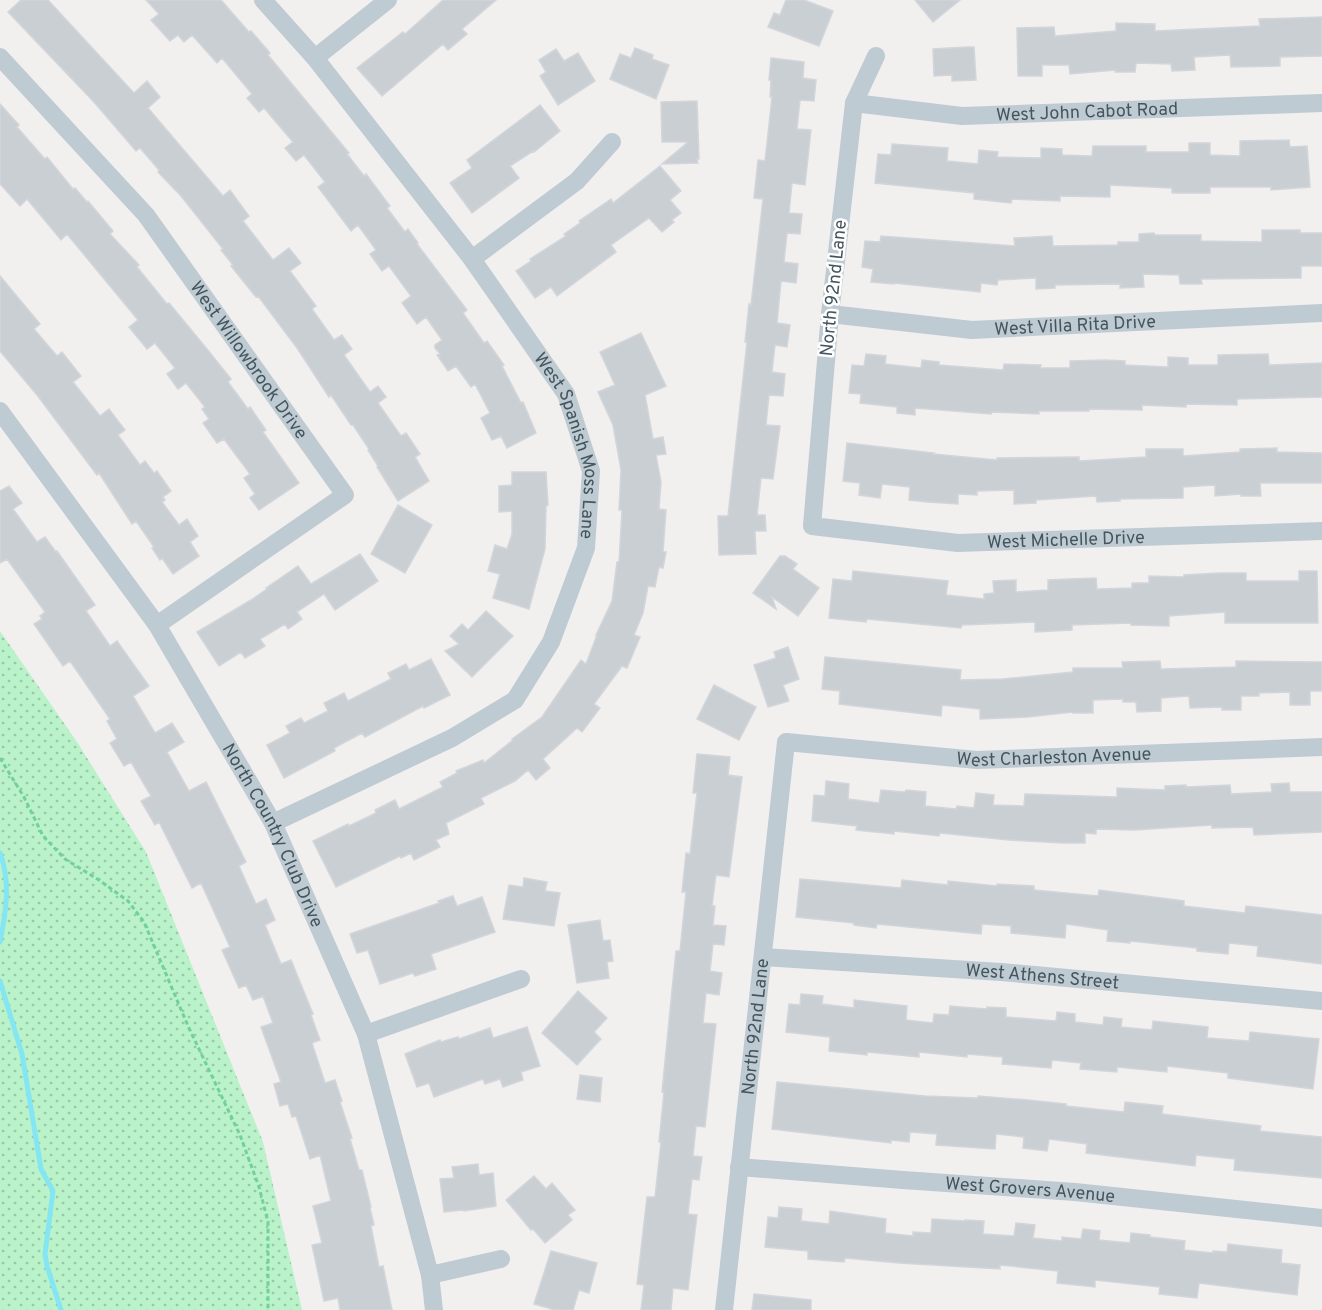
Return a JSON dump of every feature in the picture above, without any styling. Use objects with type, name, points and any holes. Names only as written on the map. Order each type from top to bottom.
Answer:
[{"type":"street","name":"West Spanish Moss Lane","points":[[263,0],[315,58],[472,259],[566,394],[591,471],[586,548],[551,642],[515,700],[452,738],[273,823]]},
{"type":"street","points":[[315,58],[388,0]]},
{"type":"street","name":"North 92nd Lane","points":[[812,526],[830,314],[854,103],[876,56]]},
{"type":"street","name":"West Willowbrook Drive","points":[[0,57],[146,215],[345,495],[156,625]]},
{"type":"street","name":"West John Cabot Road","points":[[854,103],[962,116],[1322,103]]},
{"type":"street","points":[[472,259],[577,181],[612,142]]},
{"type":"street","name":"West Villa Rita Drive","points":[[830,314],[972,330],[1322,313]]},
{"type":"street","name":"North Country Club Drive","points":[[0,411],[156,625],[273,823],[366,1034],[430,1275],[434,1310]]},
{"type":"street","name":"West Michelle Drive","points":[[812,526],[958,543],[1322,531]]},
{"type":"street","name":"North 92nd Lane","points":[[724,1310],[786,742]]},
{"type":"street","name":"West Charleston Avenue","points":[[786,742],[977,760],[1322,747]]},
{"type":"street","name":"West Athens Street","points":[[763,957],[1001,972],[1322,1001]]},
{"type":"street","points":[[366,1034],[521,980]]},
{"type":"street","name":"West Grovers Avenue","points":[[739,1167],[1075,1192],[1322,1218]]},
{"type":"street","points":[[430,1275],[501,1259]]},
{"type":"path","points":[[0,758],[24,797],[43,836],[65,859],[128,901],[144,921],[188,1026],[240,1136],[259,1187],[268,1222],[268,1310]]},
{"type":"green space","points":[[0,631],[77,742],[146,852],[263,1142],[302,1310],[0,1310]]},
{"type":"building","points":[[21,0],[48,0],[134,93],[147,81],[160,97],[148,108],[223,196],[230,190],[249,216],[243,221],[273,260],[289,248],[301,263],[290,271],[316,306],[312,309],[334,340],[342,335],[352,349],[344,355],[370,392],[378,386],[386,397],[378,403],[401,436],[406,433],[420,454],[415,457],[429,481],[398,501],[353,425],[331,395],[329,397],[297,348],[258,296],[256,297],[231,266],[233,265],[221,250],[223,249],[181,196],[158,172],[159,170],[140,148],[136,151],[93,101],[8,12]]},
{"type":"building","points":[[146,0],[221,0],[249,32],[251,31],[349,153],[347,154],[364,176],[366,174],[390,206],[387,208],[405,232],[408,229],[467,310],[463,313],[484,343],[487,341],[504,365],[502,366],[521,403],[523,402],[536,433],[507,448],[501,436],[492,440],[481,418],[490,413],[475,384],[471,387],[456,366],[448,371],[435,348],[435,345],[442,340],[426,317],[417,324],[402,303],[411,296],[389,266],[382,271],[370,254],[376,250],[358,225],[351,231],[318,187],[325,182],[304,155],[296,161],[285,148],[293,142],[264,108],[259,112],[247,98],[252,94],[222,58],[217,63],[192,35],[184,42],[178,35],[170,41],[151,20],[159,14]]},
{"type":"building","points":[[443,0],[496,0],[462,29],[467,34],[448,50],[443,44],[382,96],[357,68],[403,32],[405,34]]},
{"type":"building","points":[[786,0],[804,0],[833,11],[819,46],[768,27],[774,13],[780,15]]},
{"type":"building","points":[[915,0],[960,0],[933,22]]},
{"type":"building","points":[[1322,17],[1322,56],[1280,57],[1280,66],[1231,67],[1230,55],[1194,57],[1195,70],[1172,71],[1171,64],[1136,63],[1135,72],[1115,72],[1116,70],[1070,74],[1069,65],[1042,65],[1042,76],[1018,76],[1017,28],[1054,27],[1055,36],[1116,31],[1116,23],[1155,24],[1155,31],[1260,26],[1259,19]]},
{"type":"building","points":[[974,47],[976,80],[952,81],[952,75],[934,76],[933,49]]},
{"type":"building","points":[[635,48],[653,55],[652,59],[669,65],[656,99],[610,79],[620,54],[631,58]]},
{"type":"building","points":[[556,49],[564,61],[578,53],[595,81],[558,105],[540,76],[546,72],[539,60]]},
{"type":"building","points":[[771,58],[804,62],[803,78],[816,80],[814,101],[800,100],[797,129],[811,130],[805,185],[792,183],[789,213],[802,214],[800,234],[787,233],[784,262],[798,264],[796,283],[781,281],[777,323],[790,325],[787,347],[775,345],[772,372],[785,374],[783,396],[769,395],[766,425],[780,426],[773,479],[761,478],[757,515],[765,515],[766,531],[755,531],[756,554],[719,555],[718,516],[728,516],[749,304],[751,305],[763,199],[754,198],[758,160],[765,161],[772,97],[770,97],[771,80],[769,80]]},
{"type":"building","points":[[697,101],[698,163],[662,164],[688,142],[662,142],[661,102]]},
{"type":"building","points":[[0,104],[45,159],[47,157],[73,189],[75,188],[88,201],[113,231],[110,234],[139,265],[137,267],[231,379],[228,382],[248,409],[250,407],[266,430],[263,432],[299,483],[259,510],[250,498],[255,494],[244,478],[250,474],[224,439],[217,443],[203,423],[209,419],[202,409],[205,407],[186,383],[178,389],[167,374],[175,368],[155,343],[147,349],[129,327],[138,320],[67,234],[61,240],[27,199],[20,206],[0,184]]},
{"type":"building","points":[[540,105],[560,131],[534,152],[510,166],[519,178],[472,213],[450,183],[472,168],[467,160]]},
{"type":"building","points":[[1289,140],[1290,147],[1307,146],[1310,187],[1271,190],[1271,187],[1210,187],[1210,193],[1172,193],[1172,188],[1110,185],[1110,197],[1060,196],[1060,201],[1012,199],[1011,203],[974,199],[974,193],[875,183],[878,154],[891,155],[892,144],[948,148],[947,161],[978,164],[979,150],[998,152],[997,157],[1041,158],[1041,148],[1062,149],[1062,155],[1092,156],[1093,146],[1146,146],[1146,152],[1189,152],[1189,143],[1210,143],[1210,155],[1240,156],[1240,141]]},
{"type":"building","points":[[660,166],[681,191],[670,200],[681,213],[672,220],[674,222],[662,232],[649,218],[611,245],[616,252],[557,296],[551,287],[535,298],[516,271],[531,261],[530,259],[566,236],[564,234],[580,223],[579,221],[611,199],[613,203]]},
{"type":"building","points":[[1262,230],[1300,230],[1300,233],[1322,233],[1322,266],[1301,266],[1301,278],[1201,279],[1202,284],[1180,284],[1179,275],[1143,274],[1144,287],[1120,288],[1120,284],[1055,285],[1055,288],[1036,289],[1036,278],[998,280],[997,285],[981,283],[980,292],[871,282],[873,269],[862,267],[865,241],[880,242],[881,236],[1015,246],[1014,238],[1052,236],[1053,246],[1118,245],[1118,242],[1139,242],[1139,234],[1154,233],[1155,235],[1201,235],[1201,241],[1262,242]]},
{"type":"building","points":[[0,276],[40,324],[34,329],[57,356],[62,352],[81,376],[73,382],[100,416],[109,409],[125,430],[118,435],[140,465],[145,461],[154,473],[157,471],[171,491],[163,497],[165,500],[162,502],[179,525],[187,519],[198,536],[190,542],[199,556],[173,574],[162,558],[160,560],[136,521],[132,524],[99,473],[97,475],[37,395],[0,351]]},
{"type":"building","points":[[641,333],[666,386],[645,395],[653,439],[663,437],[666,454],[656,455],[661,482],[659,509],[666,510],[663,552],[666,552],[663,568],[659,567],[655,587],[648,586],[643,613],[634,635],[640,637],[627,668],[622,666],[594,704],[600,708],[582,732],[577,728],[543,759],[550,768],[536,780],[528,770],[515,781],[481,798],[484,804],[446,823],[449,834],[436,840],[440,847],[414,860],[411,853],[401,858],[400,856],[336,887],[313,841],[376,813],[375,810],[395,800],[399,809],[443,787],[440,782],[457,773],[456,771],[483,760],[484,763],[542,717],[581,660],[586,664],[596,635],[612,601],[617,562],[619,562],[622,510],[619,510],[621,470],[613,425],[598,392],[615,385],[600,352]]},
{"type":"building","points":[[866,354],[886,356],[885,364],[921,368],[922,360],[939,362],[939,365],[1003,370],[1004,364],[1041,365],[1040,368],[1070,368],[1070,361],[1105,360],[1125,361],[1125,365],[1168,367],[1168,357],[1188,358],[1188,365],[1218,365],[1218,355],[1268,354],[1269,365],[1322,363],[1322,397],[1237,399],[1237,405],[1186,404],[1186,407],[1142,405],[1142,410],[1089,409],[1089,411],[1039,411],[1039,414],[992,412],[991,414],[915,408],[915,415],[897,413],[897,407],[860,403],[861,394],[849,393],[852,365],[864,366]]},
{"type":"building","points":[[847,443],[997,460],[997,458],[1079,457],[1079,461],[1146,457],[1146,449],[1183,449],[1183,456],[1240,452],[1240,449],[1277,448],[1277,452],[1322,453],[1322,483],[1260,483],[1261,496],[1241,496],[1241,494],[1215,496],[1215,485],[1183,487],[1183,498],[1120,499],[1120,501],[1097,502],[1096,496],[1036,500],[1036,503],[1014,504],[1014,490],[977,491],[977,495],[958,494],[958,504],[909,500],[910,487],[882,484],[880,498],[859,495],[860,483],[843,481]]},
{"type":"building","points":[[512,472],[546,472],[548,505],[546,506],[545,549],[529,609],[493,598],[500,574],[488,571],[495,545],[507,549],[512,534],[512,511],[499,512],[499,486],[512,485]]},
{"type":"building","points":[[9,486],[22,503],[13,509],[37,542],[45,537],[57,551],[95,605],[86,611],[110,646],[117,641],[149,686],[133,696],[155,733],[172,723],[184,742],[167,752],[189,791],[206,782],[246,862],[239,866],[256,904],[266,899],[275,920],[265,925],[281,964],[291,960],[313,1014],[311,1015],[320,1040],[312,1043],[325,1083],[335,1080],[342,1101],[340,1102],[352,1138],[350,1139],[359,1170],[362,1170],[371,1207],[374,1225],[371,1226],[379,1267],[383,1266],[392,1310],[340,1310],[338,1298],[324,1301],[312,1245],[322,1243],[313,1206],[331,1201],[320,1155],[310,1159],[296,1116],[292,1117],[288,1104],[280,1106],[274,1084],[281,1082],[261,1027],[273,1023],[263,996],[253,1000],[246,985],[239,988],[222,950],[230,947],[201,883],[192,888],[159,822],[155,825],[141,801],[151,796],[131,762],[124,766],[110,743],[117,739],[107,721],[110,719],[70,661],[63,666],[34,624],[42,619],[40,616],[45,612],[7,559],[0,563],[0,491]]},
{"type":"building","points":[[398,505],[432,525],[405,573],[371,554]]},
{"type":"building","points":[[360,554],[378,581],[335,610],[324,594],[297,612],[302,619],[288,629],[285,624],[260,639],[265,646],[245,658],[241,652],[219,666],[197,632],[251,600],[298,566],[311,584]]},
{"type":"building","points":[[780,556],[785,556],[797,564],[793,569],[819,588],[798,616],[772,597],[776,609],[753,593]]},
{"type":"building","points":[[853,571],[948,581],[946,595],[984,599],[984,594],[994,593],[993,581],[1016,580],[1016,592],[1048,590],[1048,580],[1096,578],[1097,589],[1132,588],[1132,583],[1149,583],[1149,576],[1184,577],[1184,575],[1246,573],[1246,581],[1299,581],[1299,571],[1317,571],[1318,623],[1225,623],[1225,612],[1169,616],[1169,626],[1131,625],[1131,623],[1072,625],[1072,630],[1035,632],[1035,622],[962,625],[961,628],[867,619],[866,622],[829,618],[833,579],[852,581]]},
{"type":"building","points":[[486,611],[513,636],[472,677],[445,651],[459,644],[450,636],[462,624],[468,630]]},
{"type":"building","points":[[788,647],[799,679],[783,685],[789,701],[768,707],[754,665],[776,658],[774,652]]},
{"type":"building","points":[[825,657],[961,670],[960,680],[1003,679],[1073,672],[1073,668],[1123,668],[1122,662],[1160,661],[1161,669],[1236,667],[1236,661],[1322,662],[1322,691],[1310,691],[1310,705],[1290,705],[1290,692],[1241,696],[1241,710],[1222,710],[1222,707],[1190,708],[1189,696],[1161,698],[1161,711],[1137,712],[1136,702],[1123,702],[1123,699],[1093,700],[1093,713],[1073,712],[980,719],[980,709],[942,705],[941,716],[839,704],[840,691],[822,689]]},
{"type":"building","points":[[431,659],[450,695],[424,708],[423,706],[365,737],[362,733],[334,748],[335,751],[284,778],[267,745],[290,733],[286,726],[301,718],[304,723],[328,711],[324,703],[344,693],[348,701],[391,679],[388,673],[406,664],[409,670]]},
{"type":"building","points":[[714,685],[756,707],[739,740],[697,719]]},
{"type":"building","points":[[697,754],[730,757],[728,775],[742,777],[729,877],[716,875],[712,906],[715,906],[713,925],[726,926],[724,945],[713,944],[710,971],[722,973],[719,995],[706,993],[703,1023],[716,1024],[705,1127],[696,1126],[693,1156],[702,1157],[699,1180],[692,1179],[688,1214],[697,1215],[688,1290],[673,1288],[671,1310],[641,1310],[644,1285],[637,1284],[647,1197],[655,1197],[672,990],[676,951],[680,951],[686,892],[682,892],[686,853],[690,854],[697,793],[693,793]]},
{"type":"building","points":[[826,781],[849,784],[848,799],[879,803],[881,790],[905,792],[906,790],[926,792],[925,806],[956,809],[957,806],[974,808],[976,793],[994,795],[993,805],[1024,806],[1025,794],[1117,797],[1117,788],[1165,790],[1165,786],[1230,785],[1231,794],[1272,792],[1271,784],[1289,783],[1290,792],[1322,792],[1322,832],[1254,835],[1253,827],[1212,828],[1212,825],[1134,830],[1096,829],[1096,834],[1085,833],[1085,843],[1009,840],[940,833],[939,836],[894,831],[894,834],[856,830],[857,826],[812,821],[814,795],[825,796]]},
{"type":"building","points":[[524,878],[547,882],[545,891],[560,893],[554,926],[503,919],[509,885],[523,887]]},
{"type":"building","points":[[800,879],[901,888],[902,880],[948,885],[948,881],[997,886],[997,884],[1034,886],[1034,890],[1098,896],[1099,890],[1184,901],[1184,906],[1245,913],[1246,906],[1322,915],[1322,964],[1257,956],[1258,946],[1229,943],[1228,954],[1197,951],[1197,948],[1107,941],[1108,930],[1066,924],[1065,938],[1011,933],[1011,926],[982,924],[981,934],[877,924],[876,928],[854,925],[854,923],[796,917]]},
{"type":"building","points":[[453,896],[457,906],[482,897],[495,932],[431,954],[436,969],[415,976],[413,973],[380,984],[368,950],[357,953],[350,934]]},
{"type":"building","points":[[600,920],[603,941],[610,940],[613,961],[607,962],[609,978],[577,983],[568,925]]},
{"type":"building","points":[[578,991],[607,1018],[594,1032],[601,1039],[577,1065],[542,1033]]},
{"type":"building","points":[[801,994],[823,996],[822,1004],[854,1008],[854,1000],[907,1006],[906,1020],[933,1023],[934,1014],[949,1015],[950,1006],[987,1009],[987,1007],[1006,1008],[1006,1017],[1056,1021],[1057,1012],[1075,1014],[1075,1022],[1103,1025],[1104,1017],[1122,1019],[1121,1027],[1152,1030],[1153,1021],[1208,1027],[1207,1038],[1249,1041],[1250,1032],[1319,1039],[1313,1089],[1228,1078],[1228,1073],[1167,1066],[1167,1072],[1117,1067],[1117,1072],[1080,1069],[1081,1063],[1052,1060],[1051,1068],[1002,1064],[1003,1057],[967,1054],[967,1057],[919,1052],[919,1057],[829,1051],[830,1037],[786,1032],[789,1004],[800,1005]]},
{"type":"building","points":[[527,1027],[540,1066],[521,1072],[523,1080],[503,1087],[500,1079],[485,1084],[483,1079],[434,1097],[429,1083],[417,1087],[405,1054],[440,1040],[441,1042],[458,1037],[459,1039],[490,1028],[493,1038]]},
{"type":"building","points":[[580,1075],[602,1078],[600,1102],[577,1099]]},
{"type":"building","points":[[777,1082],[925,1096],[978,1098],[978,1096],[1028,1100],[1124,1112],[1125,1102],[1163,1106],[1162,1114],[1261,1126],[1260,1131],[1322,1137],[1322,1178],[1234,1170],[1235,1159],[1196,1155],[1195,1166],[1086,1153],[1087,1144],[1049,1139],[1047,1151],[1023,1148],[1024,1137],[996,1134],[995,1149],[936,1145],[937,1134],[910,1132],[909,1142],[891,1140],[891,1143],[772,1129]]},
{"type":"building","points":[[478,1164],[479,1175],[493,1173],[496,1206],[444,1212],[440,1179],[454,1178],[452,1167]]},
{"type":"building","points":[[534,1176],[546,1189],[552,1183],[575,1210],[568,1215],[572,1220],[545,1243],[506,1200]]},
{"type":"building","points":[[779,1207],[802,1209],[801,1221],[829,1224],[830,1211],[886,1219],[885,1233],[913,1236],[913,1232],[931,1233],[932,1219],[965,1220],[984,1221],[983,1234],[1014,1236],[1016,1223],[1035,1225],[1033,1238],[1062,1241],[1062,1237],[1081,1239],[1083,1229],[1100,1231],[1099,1240],[1130,1243],[1131,1233],[1185,1241],[1184,1250],[1227,1252],[1228,1244],[1282,1250],[1281,1263],[1300,1265],[1297,1295],[1199,1283],[1197,1298],[1159,1294],[1160,1287],[1095,1280],[1095,1287],[1057,1283],[1058,1271],[1000,1265],[1000,1269],[845,1258],[844,1262],[808,1259],[808,1251],[765,1247],[768,1217],[778,1218]]},
{"type":"building","points":[[551,1251],[597,1263],[589,1293],[579,1290],[573,1310],[555,1310],[534,1304]]},
{"type":"building","points":[[754,1294],[811,1300],[811,1310],[752,1310]]},
{"type":"waterway","points":[[0,853],[6,886],[6,908],[0,942]]},
{"type":"waterway","points":[[0,981],[22,1054],[41,1169],[53,1191],[45,1254],[61,1310]]}]
